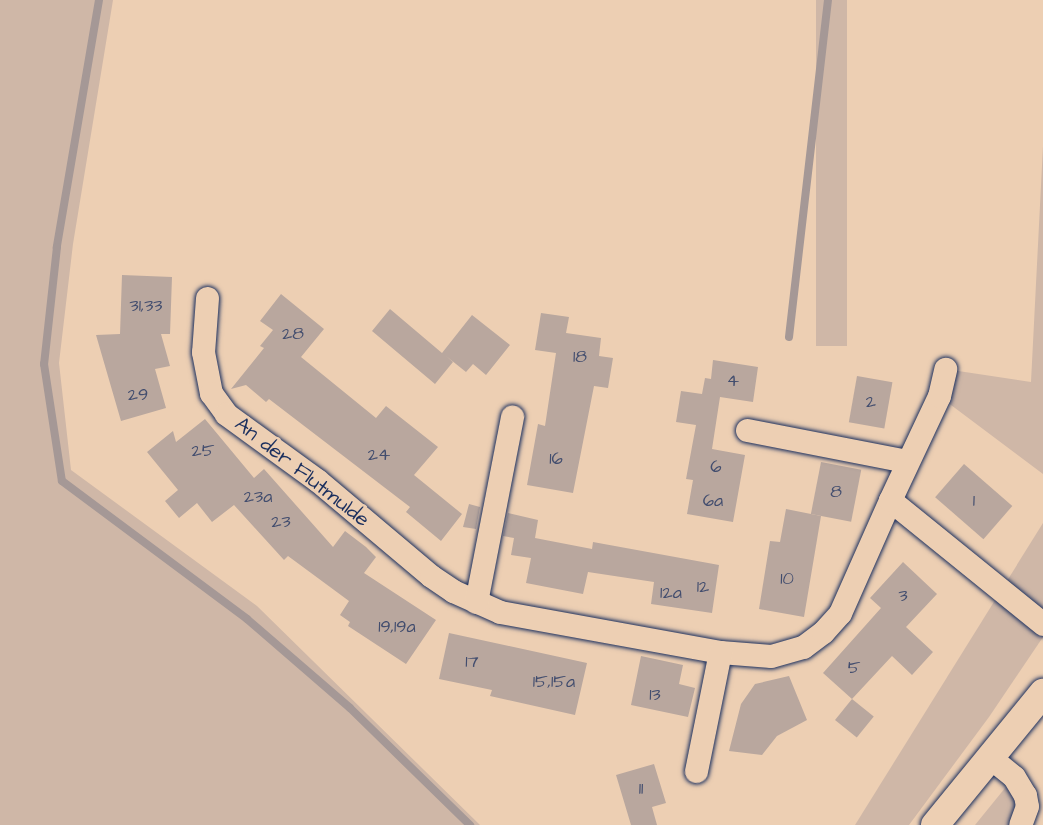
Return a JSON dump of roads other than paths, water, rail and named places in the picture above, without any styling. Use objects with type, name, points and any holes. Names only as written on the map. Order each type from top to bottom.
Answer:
[{"type":"street","name":"An der Flutmulde","points":[[207,299],[203,352],[211,393],[226,414],[317,480],[431,576],[476,602],[521,618],[720,652],[771,656],[803,647],[823,632],[840,613],[907,461],[939,396],[945,369]]},
{"type":"street","points":[[476,602],[512,416]]},
{"type":"street","points":[[747,430],[907,461]]},
{"type":"street","points":[[890,500],[1001,593],[1043,624]]},
{"type":"street","points":[[696,771],[720,652]]},
{"type":"street","points":[[935,825],[992,759],[1043,693]]},
{"type":"street","points":[[992,759],[1014,777],[1025,795],[1027,806],[1020,825]]},
{"type":"waterway","points":[[99,0],[57,247],[44,364],[62,481],[247,619],[350,708],[470,825]]},
{"type":"waterway","points":[[789,337],[828,0]]}]
